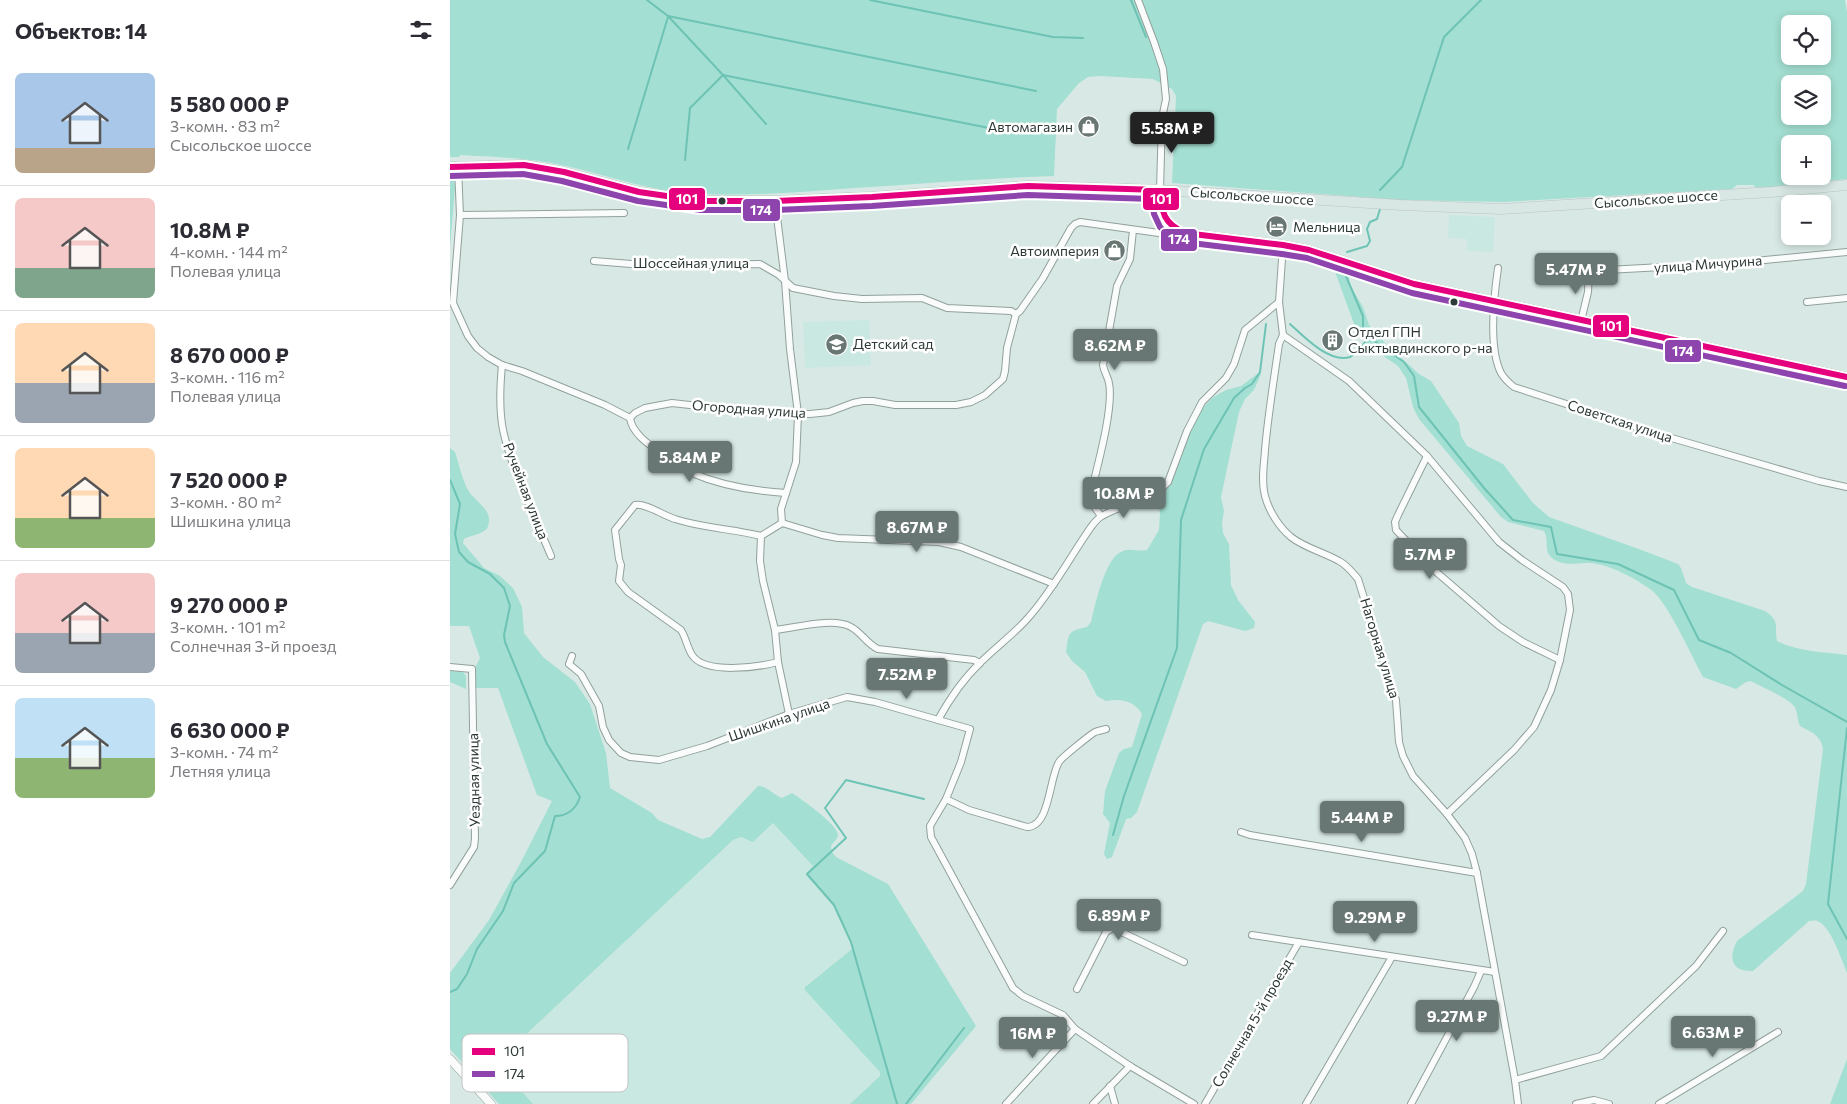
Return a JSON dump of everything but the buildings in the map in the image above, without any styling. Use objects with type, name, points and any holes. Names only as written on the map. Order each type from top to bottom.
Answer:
[{"type":"highway","name":"Сысольское шоссе","points":[[1160,190],[1401,205],[1501,209],[1847,186]]},
{"type":"main road","name":"Сысольское шоссе","points":[[454,167],[524,165],[564,172],[639,192],[673,198],[702,200],[775,201],[872,197],[1028,186],[1160,190]]},
{"type":"main road","points":[[1160,190],[1162,212],[1165,220],[1173,228],[1185,233],[1283,245],[1331,256],[1414,284],[1847,377]]},
{"type":"street","points":[[1138,0],[1154,42],[1162,70],[1166,99],[1162,118],[1160,190]]},
{"type":"street","points":[[454,167],[460,215],[453,303],[468,336],[477,348],[502,365],[522,371],[605,405],[630,418],[631,423],[646,443],[691,472],[718,482],[756,491],[786,493]]},
{"type":"street","points":[[775,201],[798,414],[796,462],[781,509],[782,523]]},
{"type":"street","points":[[460,215],[624,213]]},
{"type":"street","name":"Огородная улица","points":[[630,418],[645,408],[672,403],[752,412],[798,414],[830,412],[853,403],[873,401],[895,405],[956,405],[971,402],[986,395],[1003,379],[1007,348],[1016,314],[1042,278],[1075,224],[1080,222],[1159,233],[1168,232],[1173,228]]},
{"type":"street","points":[[1101,516],[1092,505],[1091,493],[1109,403],[1109,381],[1106,378],[1103,365],[1117,286],[1130,259],[1133,230]]},
{"type":"street","name":"Нагорная улица","points":[[1283,245],[1278,302],[1283,335],[1279,344],[1268,422],[1263,476],[1265,496],[1276,519],[1290,536],[1304,546],[1339,561],[1349,568],[1358,579],[1396,700],[1402,756],[1413,776],[1447,814],[1465,838],[1478,873],[1518,1104]]},
{"type":"street","name":"улица Мичурина","points":[[1581,320],[1588,292],[1589,271],[1735,263],[1847,252]]},
{"type":"street","name":"Шоссейная улица","points":[[594,262],[656,266],[760,264],[770,268],[793,288],[862,299],[922,298],[947,308],[1011,311],[1016,314]]},
{"type":"street","name":"Советская улица","points":[[1498,268],[1494,302],[1496,361],[1502,374],[1514,387],[1658,434],[1819,481],[1847,487]]},
{"type":"street","points":[[1808,302],[1847,298]]},
{"type":"street","points":[[938,720],[949,700],[980,663],[1027,620],[1054,584],[1087,533],[1101,516],[1146,498],[1168,482],[1187,431],[1198,408],[1226,378],[1234,364],[1246,330],[1278,302]]},
{"type":"street","points":[[1283,335],[1349,380],[1428,456],[1499,542],[1568,594],[1570,610],[1560,660],[1551,690],[1530,731],[1514,750],[1447,814]]},
{"type":"street","name":"Ручейная улица","points":[[502,365],[503,429],[511,457],[551,556]]},
{"type":"street","points":[[1428,456],[1398,515],[1395,522],[1396,530],[1434,570],[1499,626],[1523,642],[1560,660]]},
{"type":"street","points":[[778,662],[759,667],[739,668],[718,667],[701,662],[692,656],[681,630],[628,592],[618,581],[621,565],[615,530],[635,505],[646,506],[657,512],[692,524],[761,536],[782,523],[838,538],[938,542],[961,547],[1054,584]]},
{"type":"street","points":[[761,536],[760,561],[763,581],[775,630],[778,662],[789,714]]},
{"type":"street","points":[[775,630],[837,622],[858,632],[870,645],[878,649],[974,660],[980,663]]},
{"type":"street","name":"Шишкина улица","points":[[572,656],[569,664],[580,674],[599,706],[603,727],[610,740],[622,753],[630,757],[659,760],[707,746],[789,714],[847,698],[876,702],[970,729],[961,762],[946,799],[930,826],[931,837],[1013,988],[1023,996],[1064,1015],[1075,1029],[1130,1066],[1194,1104]]},
{"type":"street","name":"Уездная улица","points":[[450,667],[472,668],[475,838],[474,847],[450,885]]},
{"type":"street","points":[[946,799],[969,810],[1026,827],[1032,827],[1039,823],[1059,761],[1094,733],[1106,729]]},
{"type":"street","points":[[1241,832],[1478,873]]},
{"type":"street","points":[[1077,989],[1106,932],[1110,928],[1117,928],[1184,962]]},
{"type":"street","points":[[1515,1080],[1601,1056],[1696,966],[1723,931]]},
{"type":"street","points":[[1252,935],[1495,972]]},
{"type":"street","name":"Солнечная 5-й проезд","points":[[1205,1104],[1298,942]]},
{"type":"street","points":[[1306,1104],[1392,957]]},
{"type":"street","points":[[1411,1104],[1481,971]]},
{"type":"street","points":[[1006,1104],[1075,1029]]},
{"type":"street","points":[[1659,1104],[1778,1032]]},
{"type":"street","points":[[450,1059],[462,1072]]},
{"type":"street","points":[[1093,1104],[1130,1066]]},
{"type":"street","points":[[1110,1086],[1115,1104]]},
{"type":"street","points":[[480,1092],[491,1104]]},
{"type":"street","points":[[1576,1104],[1594,1100],[1609,1104]]},
{"type":"shaded area","points":[[1449,215],[1495,217],[1493,252],[1467,251],[1467,239],[1448,238]]},
{"type":"shaded area","name":"Детский сад","points":[[869,320],[871,365],[805,368],[803,322]]},
{"type":"shaded area","points":[[773,823],[813,866],[807,873],[807,876],[835,907],[854,943],[852,949],[806,985],[880,1072],[880,1076],[850,1104],[510,1104],[500,1092],[628,1092],[628,1034],[527,1034],[733,840],[741,837],[753,842]]},
{"type":"green space","points":[[450,0],[1845,0],[1847,12],[1847,179],[1831,181],[1831,135],[1781,135],[1781,185],[1794,185],[1758,189],[1753,185],[1737,185],[1732,189],[1503,202],[1401,200],[1172,183],[1176,96],[1172,89],[1153,79],[1100,76],[1088,77],[1079,83],[1057,109],[1054,176],[778,193],[702,194],[667,191],[540,161],[460,155],[459,157],[450,157]]},
{"type":"green space","points":[[450,177],[455,187],[450,247]]},
{"type":"green space","points":[[1335,264],[1353,269],[1349,279],[1350,285],[1363,307],[1369,325],[1385,343],[1419,374],[1431,381],[1459,423],[1461,436],[1467,446],[1503,464],[1533,503],[1549,517],[1678,564],[1686,583],[1692,587],[1765,611],[1775,621],[1777,641],[1785,645],[1847,655],[1847,973],[1831,936],[1822,924],[1816,921],[1809,921],[1753,971],[1740,969],[1733,963],[1732,958],[1737,941],[1803,891],[1806,884],[1823,749],[1820,740],[1815,734],[1800,726],[1794,706],[1780,696],[1751,681],[1736,689],[1703,677],[1671,616],[1657,595],[1650,589],[1630,576],[1606,566],[1591,563],[1569,564],[1559,562],[1548,553],[1544,531],[1508,522],[1501,517],[1419,419],[1413,407],[1406,378],[1398,366],[1369,346],[1357,332],[1334,269]]},
{"type":"green space","points":[[1260,372],[1261,374],[1254,390],[1245,399],[1239,412],[1221,497],[1224,511],[1223,533],[1229,544],[1231,585],[1238,600],[1255,622],[1254,628],[1245,631],[1208,621],[1203,624],[1137,812],[1131,818],[1126,819],[1112,857],[1107,859],[1104,854],[1110,823],[1103,814],[1105,791],[1119,753],[1124,749],[1132,747],[1142,714],[1127,701],[1106,701],[1097,696],[1085,672],[1072,661],[1066,652],[1069,637],[1072,632],[1087,627],[1091,622],[1102,582],[1111,562],[1117,555],[1126,550],[1147,550],[1159,530],[1160,512],[1156,500],[1159,493],[1169,487],[1180,461],[1191,426],[1201,410],[1212,398],[1226,390],[1241,386]]},
{"type":"green space","points":[[450,448],[455,452],[468,490],[486,510],[489,520],[487,529],[464,539],[463,543],[484,568],[500,576],[513,588],[522,607],[524,633],[543,657],[575,682],[590,704],[606,753],[610,788],[652,813],[658,820],[702,839],[710,837],[758,786],[764,787],[782,798],[792,793],[819,813],[837,831],[838,836],[831,846],[832,852],[836,857],[888,884],[976,1026],[911,1104],[850,1104],[880,1076],[880,1072],[805,990],[805,987],[852,949],[853,943],[835,907],[807,876],[807,873],[813,866],[773,823],[753,842],[741,837],[733,840],[526,1034],[462,1034],[462,1062],[450,1049],[450,973],[489,920],[552,801],[537,795],[498,688],[475,688],[475,668],[480,658],[469,626],[450,626]]},
{"type":"green space","points":[[450,671],[463,672],[466,676],[466,689],[450,682]]},
{"type":"green space","points":[[1847,1059],[1847,1104],[1830,1104]]},
{"type":"green space","points":[[488,1092],[522,1092],[533,1104],[499,1104]]},
{"type":"waterway","points":[[647,0],[668,16],[1036,91]]},
{"type":"waterway","points":[[870,0],[1053,37],[1083,38]]},
{"type":"waterway","points":[[1131,0],[1146,37]]},
{"type":"waterway","points":[[1380,190],[1402,167],[1444,37],[1481,0]]},
{"type":"waterway","points":[[668,16],[723,75],[989,128]]},
{"type":"waterway","points":[[628,149],[668,17]]},
{"type":"waterway","points":[[685,160],[690,108],[723,75],[766,124]]},
{"type":"waterway","points":[[1347,252],[1367,246],[1370,241],[1367,229],[1370,222],[1377,219],[1380,209]]},
{"type":"waterway","points":[[1343,269],[1363,316],[1363,333],[1404,362],[1414,376],[1419,407],[1484,488],[1513,520],[1551,527],[1557,554],[1618,564],[1674,590],[1699,640],[1731,653],[1847,722]]},
{"type":"waterway","points":[[1113,835],[1124,796],[1177,648],[1181,520],[1204,449],[1234,398],[1252,384],[1260,372],[1266,324]]},
{"type":"waterway","points":[[1290,324],[1317,348],[1342,358],[1353,356],[1369,337]]},
{"type":"waterway","points":[[450,480],[460,504],[455,534],[459,552],[468,562],[490,574],[504,588],[510,606],[504,635],[505,642],[547,744],[580,797],[570,811],[563,815],[555,816],[545,851],[514,883],[503,911],[477,949],[467,974],[457,989],[450,992]]},
{"type":"waterway","points":[[1847,728],[1828,904],[1847,939]]},
{"type":"waterway","points":[[897,1104],[851,942],[834,905],[807,874],[846,838],[825,808],[846,780],[924,799]]},
{"type":"waterway","points":[[906,1104],[964,1028]]},
{"type":"transit line","name":"101","points":[[450,167],[524,165],[564,172],[639,192],[701,201],[775,201],[872,197],[1028,186],[1160,190],[1165,216],[1172,225],[1185,233],[1309,250],[1414,284],[1847,377]]},
{"type":"transit line","name":"174","points":[[450,176],[523,174],[562,181],[638,201],[701,210],[775,210],[872,206],[1028,195],[1152,199],[1154,214],[1160,227],[1166,233],[1183,242],[1307,258],[1412,293],[1845,386]]},
{"type":"place","name":"Автомагазин","points":[[1089,127]]},
{"type":"place","name":"Мельница","points":[[1277,227]]},
{"type":"place","name":"Автоимперия","points":[[1115,251]]},
{"type":"place","name":"Отдел ГПН Сыктывдинского р-на","points":[[1332,340]]},
{"type":"place","name":"Детский сад","points":[[837,344]]}]
